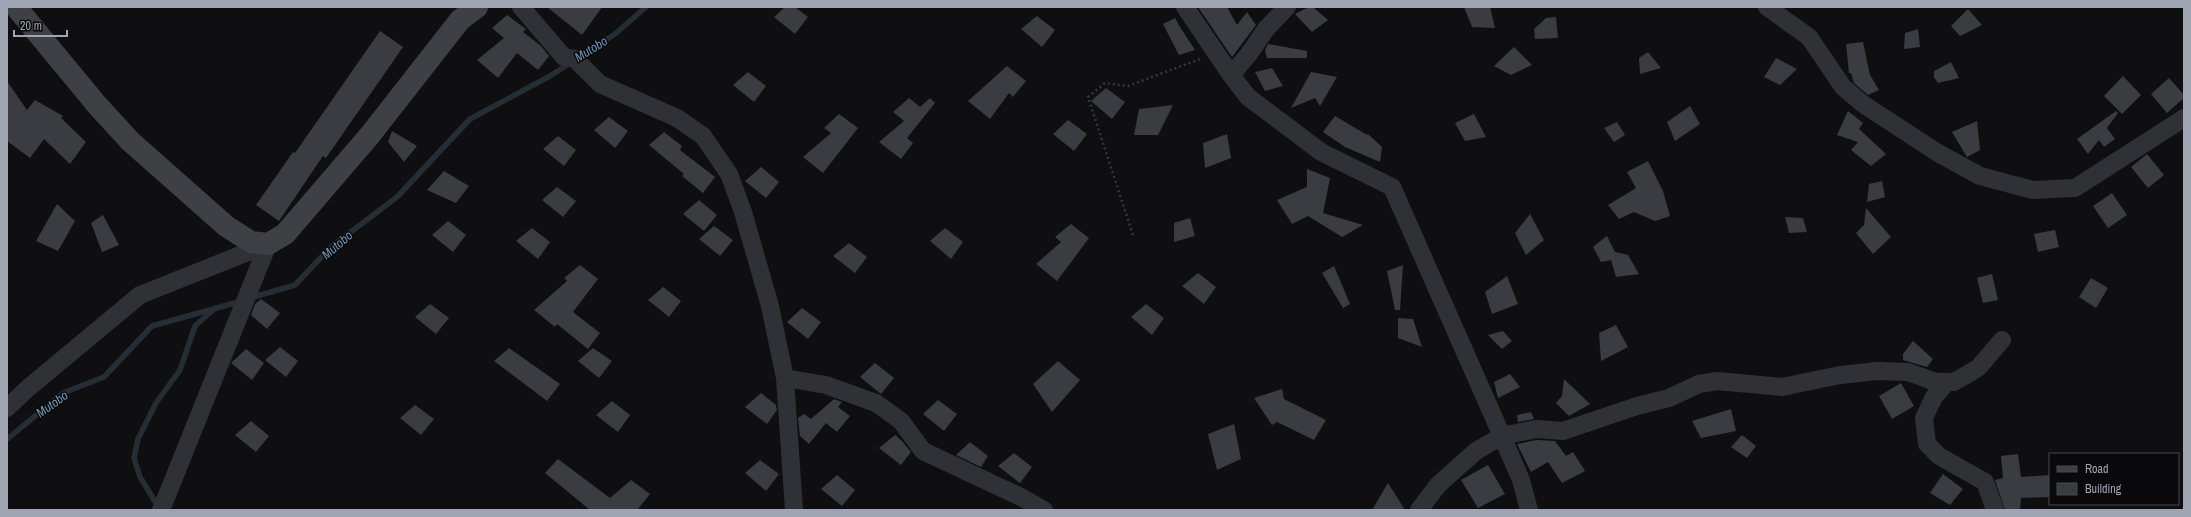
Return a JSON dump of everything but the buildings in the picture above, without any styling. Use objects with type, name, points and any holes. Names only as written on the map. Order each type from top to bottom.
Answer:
[{"type":"main road","points":[[16,7],[97,105],[130,141],[226,226],[251,242],[268,244],[285,234],[370,135],[460,20],[477,7]]},
{"type":"street","points":[[521,7],[564,57],[575,60],[600,84],[677,118],[703,136],[729,174],[770,306],[785,378],[794,510]]},
{"type":"street","points":[[1185,7],[1231,76],[1248,97],[1321,152],[1392,187],[1521,480],[1529,510]]},
{"type":"street","points":[[1231,76],[1249,54],[1266,29],[1287,7]]},
{"type":"street","points":[[1767,7],[1809,37],[1843,87],[1869,108],[1938,153],[1980,176],[2032,190],[2075,188],[2184,118]]},
{"type":"street","points":[[7,408],[26,389],[140,295],[268,244]]},
{"type":"street","points":[[161,510],[268,244]]},
{"type":"street","points":[[1419,510],[1438,486],[1476,451],[1502,436],[1536,429],[1563,431],[1637,406],[1669,398],[1699,384],[1717,381],[1782,387],[1840,375],[1877,371],[1908,372],[1936,382],[1954,382],[1978,368],[2002,340]]},
{"type":"street","points":[[785,378],[826,385],[876,403],[901,421],[924,451],[1021,497],[1044,510]]},
{"type":"street","points":[[1947,382],[1934,397],[1924,418],[1927,444],[1939,456],[1985,482],[1995,510]]},
{"type":"path","points":[[1133,235],[1088,97],[1105,83],[1128,86],[1216,54]]},
{"type":"waterway","name":"Mutobo","points":[[577,58],[615,34],[646,7]]},
{"type":"waterway","name":"Mutobo","points":[[250,298],[295,285],[331,247],[397,197],[470,119],[550,76],[570,63]]},
{"type":"waterway","name":"Mutobo","points":[[7,439],[63,393],[104,377],[152,326],[242,301]]},
{"type":"waterway","points":[[159,508],[140,477],[134,458],[138,439],[156,403],[180,370],[195,326],[213,310]]}]
